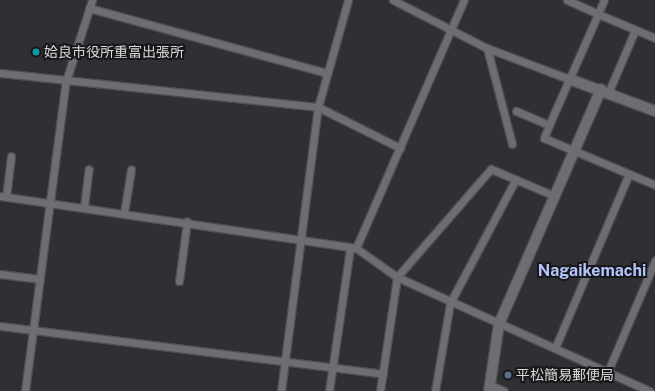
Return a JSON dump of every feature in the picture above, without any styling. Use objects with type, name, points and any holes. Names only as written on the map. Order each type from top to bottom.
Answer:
[{"type":"street","points":[[25,391],[52,202],[66,81],[92,0]]},
{"type":"street","points":[[281,391],[299,240],[318,107],[348,0]]},
{"type":"street","points":[[329,391],[353,248],[400,148],[464,0]]},
{"type":"street","points":[[567,0],[655,38]]},
{"type":"street","points":[[604,0],[544,138],[576,150],[655,185]]},
{"type":"street","points":[[397,1],[487,48],[569,79],[605,90],[655,111]]},
{"type":"street","points":[[89,8],[327,73]]},
{"type":"street","points":[[504,391],[490,388],[499,324],[576,150],[635,30]]},
{"type":"street","points":[[487,48],[512,144]]},
{"type":"street","points":[[0,73],[318,107],[400,148]]},
{"type":"street","points":[[516,111],[549,125]]},
{"type":"street","points":[[11,156],[3,197],[52,202],[353,248],[397,278],[650,391]]},
{"type":"street","points":[[84,207],[89,169]]},
{"type":"street","points":[[380,391],[397,278],[491,169],[555,196]]},
{"type":"street","points":[[124,213],[131,170]]},
{"type":"street","points":[[555,348],[629,174]]},
{"type":"street","points":[[436,391],[450,302],[516,179]]},
{"type":"street","points":[[179,281],[187,222]]},
{"type":"street","points":[[608,371],[655,261]]},
{"type":"street","points":[[0,274],[40,279]]},
{"type":"street","points":[[0,326],[284,364],[383,374]]},
{"type":"place","name":"姶良市役所重富出張所","points":[[36,52]]},
{"type":"place","name":"平松簡易郵便局","points":[[508,375]]},
{"type":"district","name":"Nagaikemachi","points":[[592,271]]}]
